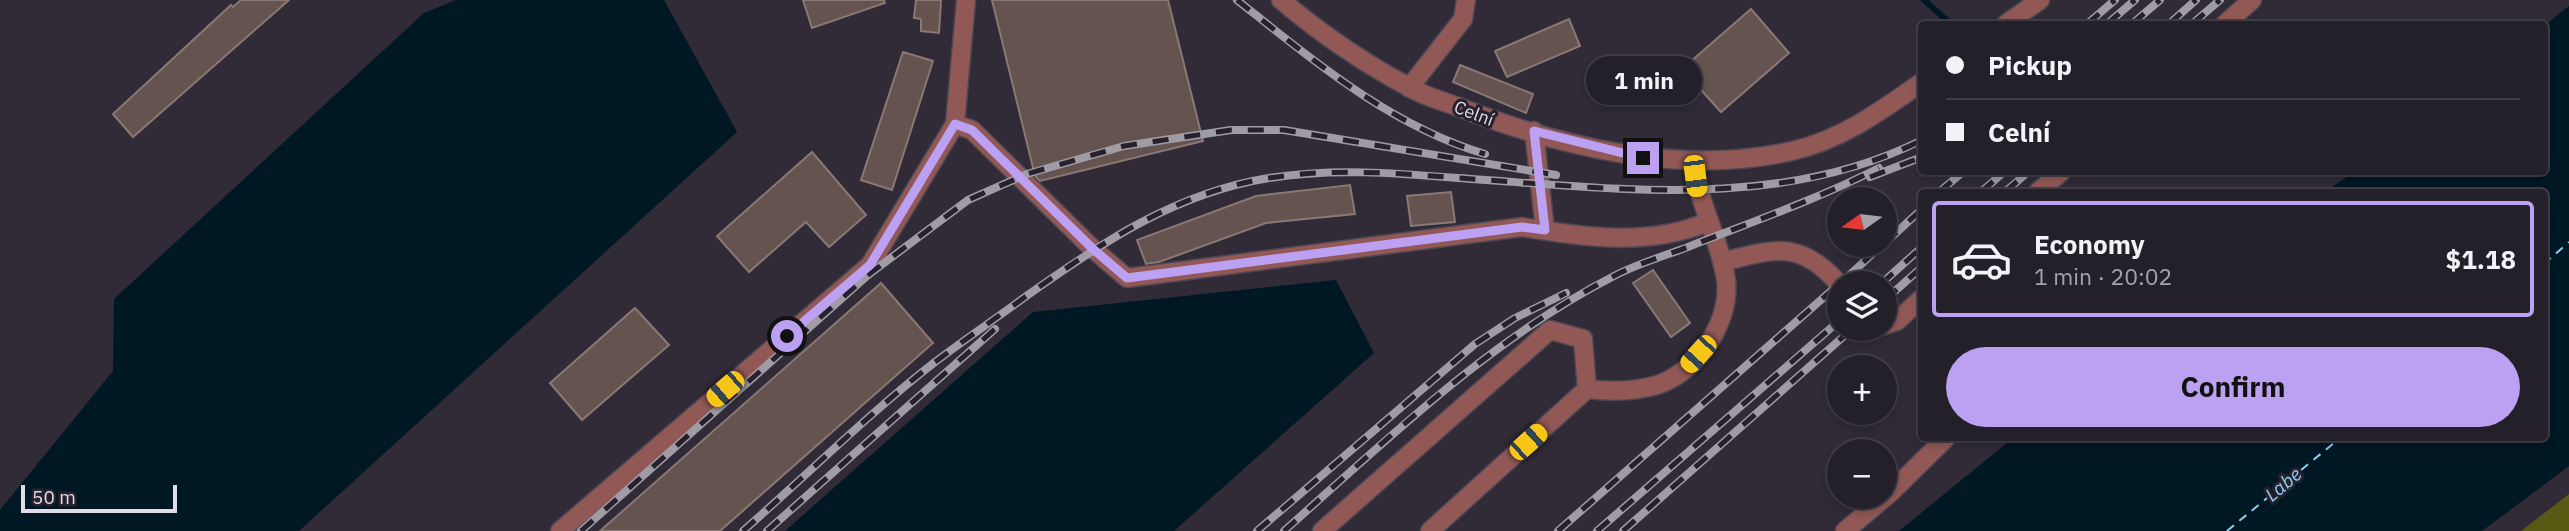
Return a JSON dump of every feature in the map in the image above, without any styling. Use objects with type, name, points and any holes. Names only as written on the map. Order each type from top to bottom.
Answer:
[{"type":"lane","points":[[560,531],[870,265],[955,124],[966,0]]},
{"type":"lane","name":"Celní","points":[[1280,0],[1318,32],[1409,88],[1502,124],[1643,158],[1738,160],[1794,151],[1864,123],[1918,85]]},
{"type":"lane","points":[[1409,88],[1464,19],[1466,0]]},
{"type":"lane","points":[[2010,21],[2040,0]]},
{"type":"lane","points":[[2228,21],[2252,0]]},
{"type":"lane","points":[[955,124],[972,130],[1093,249],[1127,278],[1522,227],[1644,239],[1687,231],[1708,222]]},
{"type":"lane","points":[[1534,131],[1545,230]]},
{"type":"lane","points":[[1587,389],[1615,393],[1658,385],[1685,368],[1710,340],[1722,317],[1727,291],[1722,262],[1696,190],[1693,161]]},
{"type":"lane","points":[[2041,189],[2058,175]]},
{"type":"lane","points":[[1722,262],[1774,249],[1787,249],[1809,257],[1827,273]]},
{"type":"lane","points":[[1897,320],[1918,302]]},
{"type":"lane","points":[[1322,531],[1550,330],[1583,339],[1587,389]]},
{"type":"lane","points":[[1430,531],[1587,389]]},
{"type":"lane","points":[[1845,531],[1891,493],[1943,441]]},
{"type":"shaded area","points":[[2569,494],[2569,531],[2521,531]]},
{"type":"water","points":[[456,0],[664,0],[737,132],[299,531],[0,531],[0,510],[113,371],[114,299],[424,13]]},
{"type":"water","name":"Labe","points":[[2569,6],[2569,466],[2482,531],[1899,531],[2009,441],[2548,441],[2548,189],[2329,189],[2350,175],[2548,175],[2548,23]]},
{"type":"water","points":[[1336,280],[1374,353],[1174,531],[785,531],[1033,312]]},
{"type":"building","points":[[241,0],[289,0],[133,137],[113,114],[231,5],[233,7]]},
{"type":"building","points":[[803,0],[884,0],[885,3],[812,28]]},
{"type":"building","points":[[916,0],[941,0],[939,33],[921,31],[921,19],[914,18]]},
{"type":"building","points":[[992,0],[1168,0],[1203,141],[1040,181],[1035,176]]},
{"type":"building","points":[[1751,9],[1789,53],[1721,112],[1682,69]]},
{"type":"building","points":[[1569,19],[1580,46],[1507,77],[1495,51]]},
{"type":"building","points":[[903,52],[933,61],[892,190],[861,180]]},
{"type":"building","points":[[1460,65],[1533,94],[1526,113],[1453,82]]},
{"type":"building","points":[[812,152],[866,215],[829,247],[806,222],[749,272],[717,236]]},
{"type":"building","points":[[1350,185],[1355,214],[1266,223],[1159,262],[1146,264],[1137,240],[1256,196]]},
{"type":"building","points":[[1451,192],[1455,222],[1411,226],[1407,196]]},
{"type":"building","points":[[1653,270],[1690,323],[1671,337],[1633,283]]},
{"type":"building","points":[[881,283],[933,343],[720,531],[600,531]]},
{"type":"building","points":[[635,308],[669,345],[582,420],[550,383]]},
{"type":"waterway","points":[[1924,0],[1948,21]]},
{"type":"ferry route","points":[[2548,260],[2569,242]]},
{"type":"ferry route","points":[[2227,531],[2336,441]]},
{"type":"railway","points":[[1237,0],[1324,68],[1385,109],[1450,142],[1485,154]]},
{"type":"railway","points":[[2090,21],[2115,0]]},
{"type":"railway","points":[[2110,21],[2135,0]]},
{"type":"railway","points":[[2136,21],[2160,0]]},
{"type":"railway","points":[[2172,21],[2196,0]]},
{"type":"railway","points":[[2196,21],[2220,0]]},
{"type":"railway","points":[[581,531],[868,275],[968,200],[1027,174],[1124,146],[1231,130],[1284,130],[1556,175]]},
{"type":"railway","points":[[743,531],[886,402],[935,362],[1082,258],[1140,223],[1202,195],[1269,178],[1340,172],[1635,189],[1694,190],[1753,186],[1811,178],[1867,163],[1918,142]]},
{"type":"railway","points":[[1870,177],[1918,159]]},
{"type":"railway","points":[[1284,531],[1441,393],[1524,330],[1568,302],[1632,268],[1785,210],[1879,168]]},
{"type":"railway","points":[[1943,189],[1959,175]]},
{"type":"railway","points":[[1984,189],[2001,175]]},
{"type":"railway","points":[[2008,189],[2025,175]]},
{"type":"railway","points":[[1897,232],[1918,213]]},
{"type":"railway","points":[[1895,271],[1918,251]]},
{"type":"railway","points":[[1854,271],[1869,257]]},
{"type":"railway","points":[[1897,289],[1918,271]]},
{"type":"railway","points":[[1257,531],[1475,344],[1515,318],[1566,293]]},
{"type":"railway","points":[[1558,531],[1827,295]]},
{"type":"railway","points":[[767,531],[995,329]]},
{"type":"railway","points":[[1597,531],[1827,331]]},
{"type":"railway","points":[[1623,531],[1838,341]]},
{"type":"route","points":[[787,336],[870,265],[955,124],[972,130],[1093,249],[1127,278],[1522,227],[1545,230],[1534,131],[1643,158]]}]
